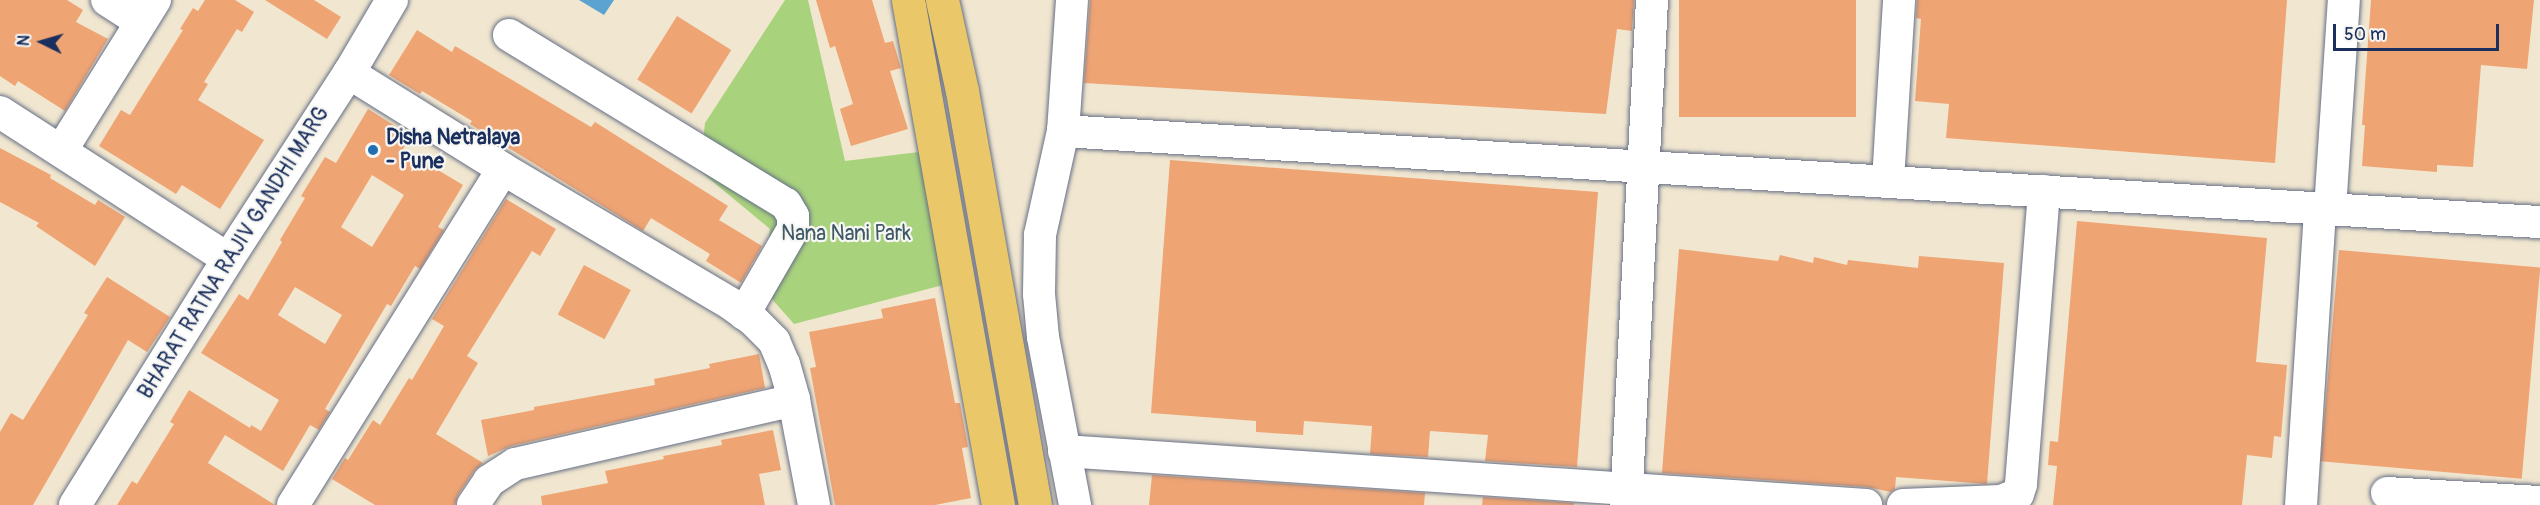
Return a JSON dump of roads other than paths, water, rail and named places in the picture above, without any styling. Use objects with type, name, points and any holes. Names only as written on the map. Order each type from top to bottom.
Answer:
[{"type":"main road","points":[[908,0],[998,505]]},
{"type":"main road","points":[[942,0],[962,91],[1035,505]]},
{"type":"street","points":[[61,151],[148,11],[106,0]]},
{"type":"street","name":"BHARAT RATNA RAJIV GANDHI MARG","points":[[75,505],[228,259],[349,73],[392,0]]},
{"type":"street","points":[[1072,0],[1063,131],[1040,235],[1039,294],[1043,337],[1075,505]]},
{"type":"street","points":[[1626,498],[1652,0]]},
{"type":"street","points":[[1888,181],[1899,0]]},
{"type":"street","points":[[2301,505],[2344,0]]},
{"type":"street","points":[[509,35],[786,204],[793,216],[793,229],[744,314]]},
{"type":"street","points":[[349,73],[503,170],[744,314],[774,340],[794,400],[814,505]]},
{"type":"street","points":[[0,112],[228,259]]},
{"type":"street","points":[[1063,131],[2540,222]]},
{"type":"street","points":[[293,505],[503,170]]},
{"type":"street","points":[[1904,505],[2001,503],[2018,494],[2021,484],[2044,191]]},
{"type":"street","points":[[473,505],[489,481],[515,464],[794,400]]},
{"type":"street","points":[[1064,451],[1626,498],[1866,505]]},
{"type":"street","points":[[2387,493],[2540,502]]},
{"type":"water","points":[[579,0],[614,0],[604,15]]},
{"type":"place","name":"Disha Netralaya - Pune","points":[[373,150]]},
{"type":"park label","name":"Nana Nani Park","points":[[846,234]]}]
